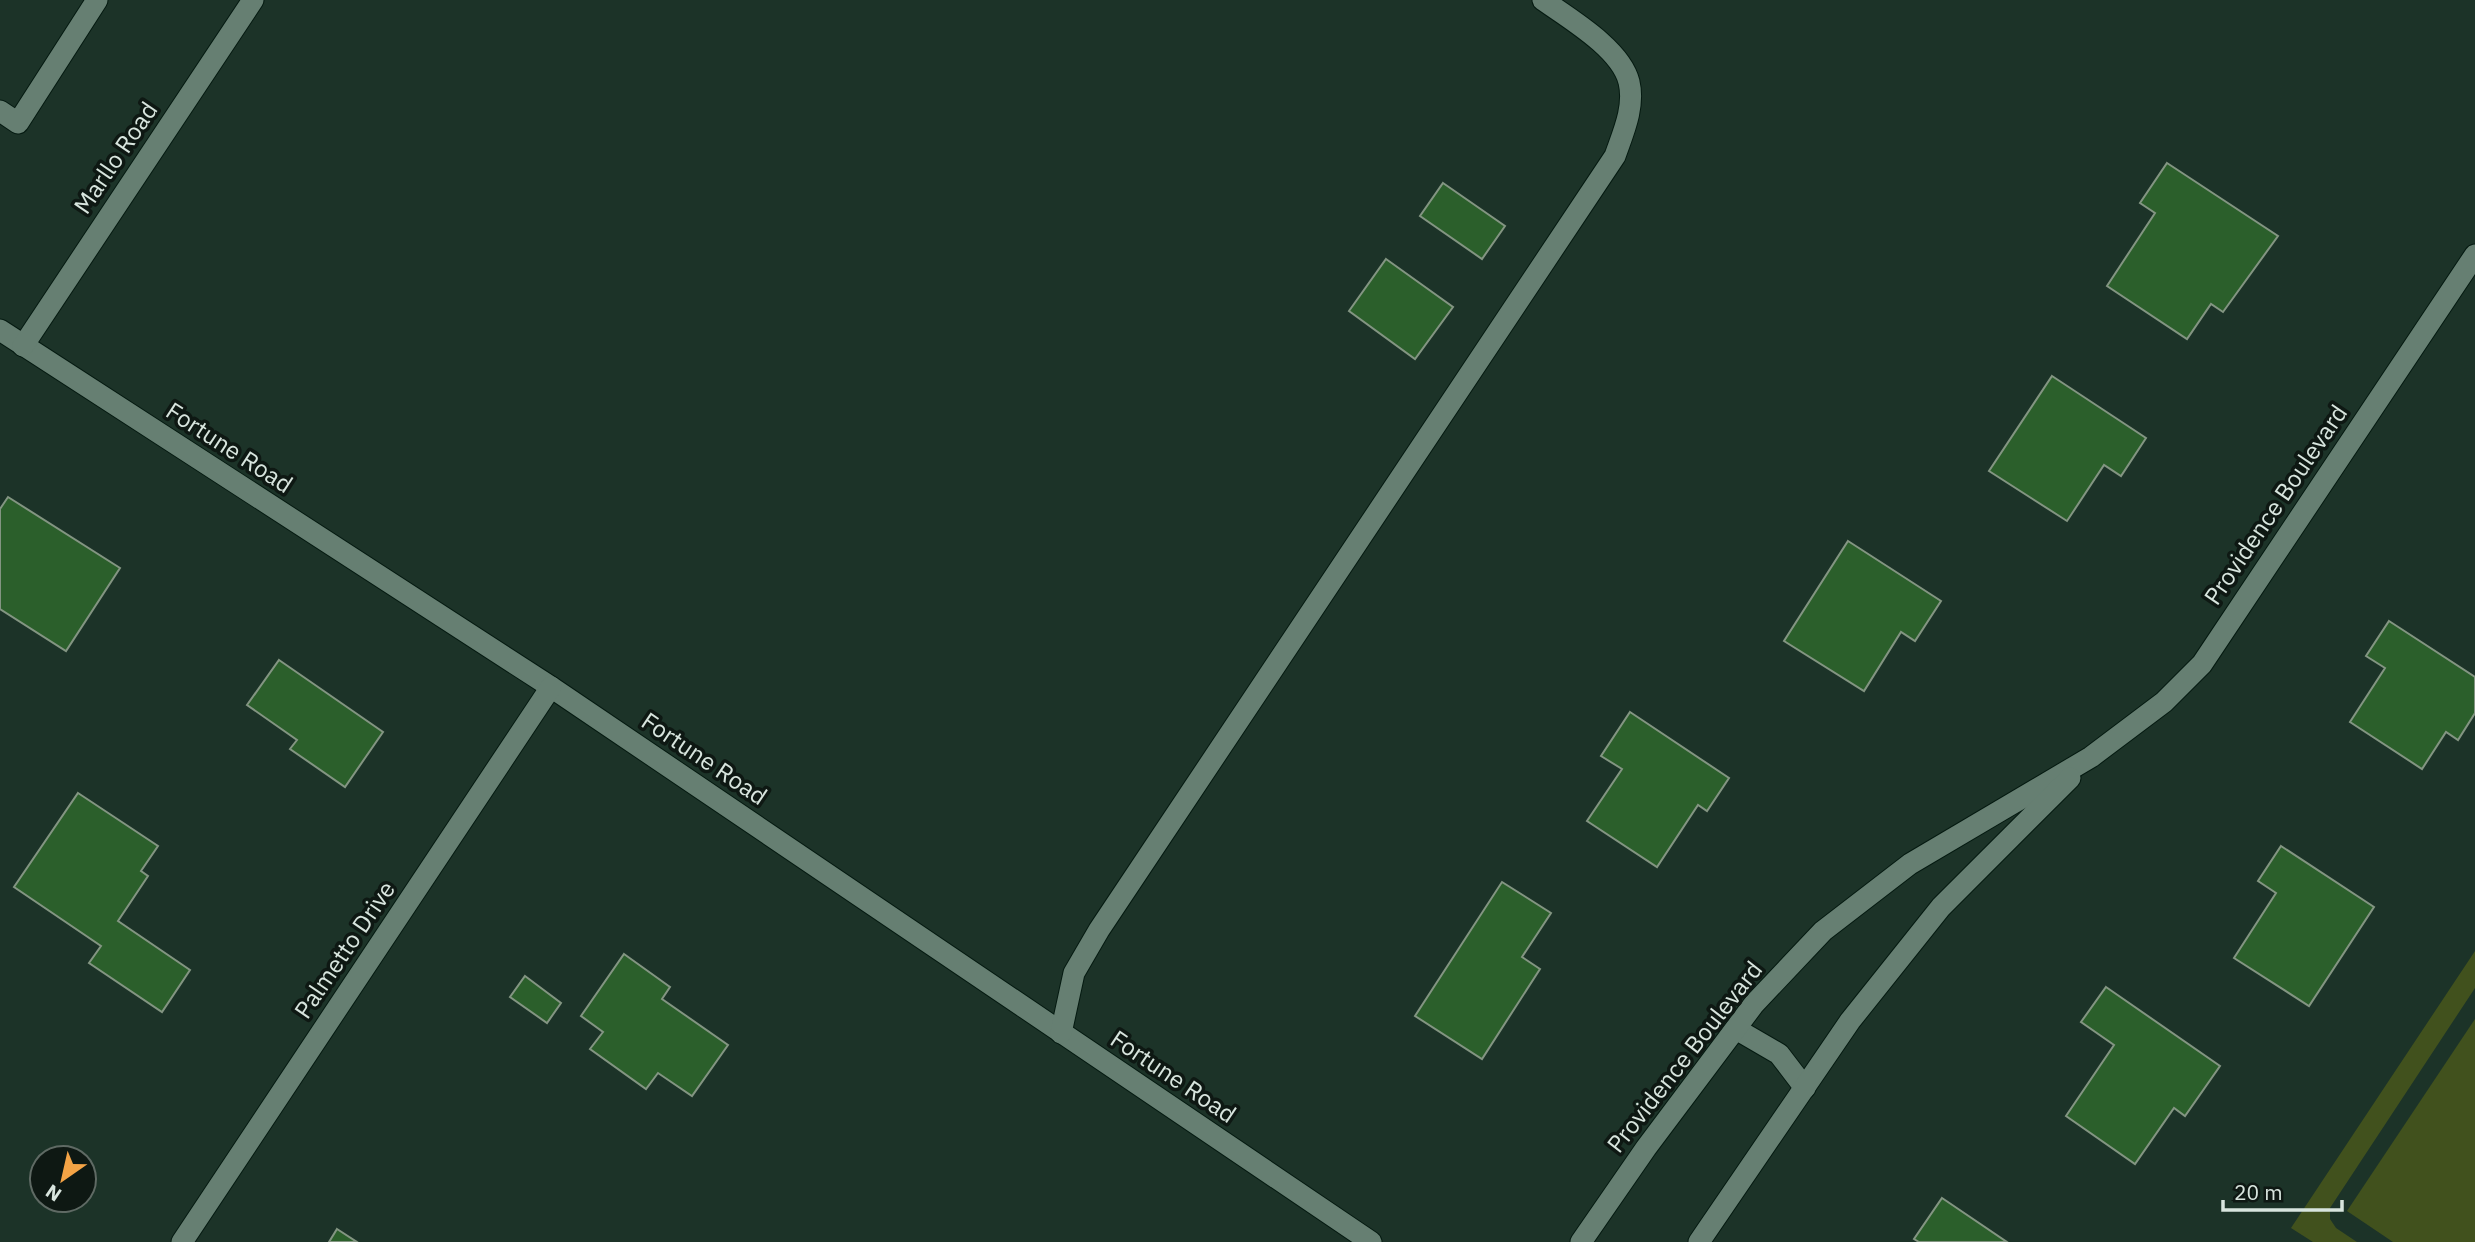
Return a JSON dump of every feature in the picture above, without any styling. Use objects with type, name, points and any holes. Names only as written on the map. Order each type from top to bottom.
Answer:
[{"type":"street","points":[[0,111],[18,123],[97,0]]},
{"type":"street","name":"Marllo Road","points":[[23,346],[253,0]]},
{"type":"street","points":[[1061,1032],[1074,973],[1099,930],[1615,156],[1628,118],[1629,82],[1615,56],[1544,0]]},
{"type":"street","name":"Providence Boulevard","points":[[1581,1242],[1646,1147],[1754,1004],[1823,931],[1910,864],[2091,757],[2164,702],[2202,664],[2475,255]]},
{"type":"street","name":"Fortune Road","points":[[0,330],[551,687],[1371,1242]]},
{"type":"street","name":"Palmetto Drive","points":[[182,1242],[551,687]]},
{"type":"street","name":"Providence Boulevard","points":[[1699,1242],[1850,1021],[1941,907],[2091,757]]},
{"type":"street","points":[[1736,1029],[1780,1054],[1805,1088]]},
{"type":"green space","points":[[2475,951],[2475,988],[2330,1208],[2330,1219],[2336,1228],[2357,1242],[2313,1242],[2291,1228]]},
{"type":"green space","points":[[2475,1019],[2475,1242],[2393,1242],[2347,1211]]},
{"type":"building","points":[[2167,163],[2278,236],[2223,312],[2211,304],[2187,339],[2107,286],[2155,213],[2140,203]]},
{"type":"building","points":[[1443,183],[1505,226],[1482,259],[1420,216]]},
{"type":"building","points":[[1386,259],[1453,307],[1415,359],[1349,311]]},
{"type":"building","points":[[2052,376],[2146,438],[2121,476],[2104,465],[2067,521],[1989,471]]},
{"type":"building","points":[[8,497],[120,568],[66,651],[0,609],[0,509]]},
{"type":"building","points":[[1848,541],[1941,601],[1915,641],[1901,632],[1864,691],[1784,641]]},
{"type":"building","points":[[2389,621],[2475,677],[2475,713],[2458,740],[2446,732],[2422,769],[2350,722],[2385,668],[2366,656]]},
{"type":"building","points":[[279,660],[383,732],[345,787],[290,749],[297,740],[247,705]]},
{"type":"building","points":[[1630,712],[1729,778],[1707,811],[1698,805],[1657,867],[1587,821],[1622,769],[1601,756]]},
{"type":"building","points":[[78,793],[158,846],[141,871],[148,876],[118,921],[190,970],[162,1012],[89,963],[101,946],[14,887]]},
{"type":"building","points":[[2281,846],[2374,907],[2309,1006],[2234,958],[2276,893],[2258,881]]},
{"type":"building","points":[[1502,882],[1551,913],[1522,957],[1540,969],[1482,1059],[1415,1016]]},
{"type":"building","points":[[624,954],[670,987],[662,999],[728,1045],[692,1096],[658,1073],[646,1089],[590,1049],[603,1032],[581,1016]]},
{"type":"building","points":[[525,976],[561,1003],[547,1023],[510,997]]},
{"type":"building","points":[[2106,987],[2220,1066],[2185,1116],[2174,1108],[2135,1164],[2066,1116],[2114,1045],[2081,1022]]},
{"type":"building","points":[[1942,1198],[2007,1242],[1919,1242],[1914,1239]]},
{"type":"building","points":[[337,1229],[357,1242],[329,1242]]}]
